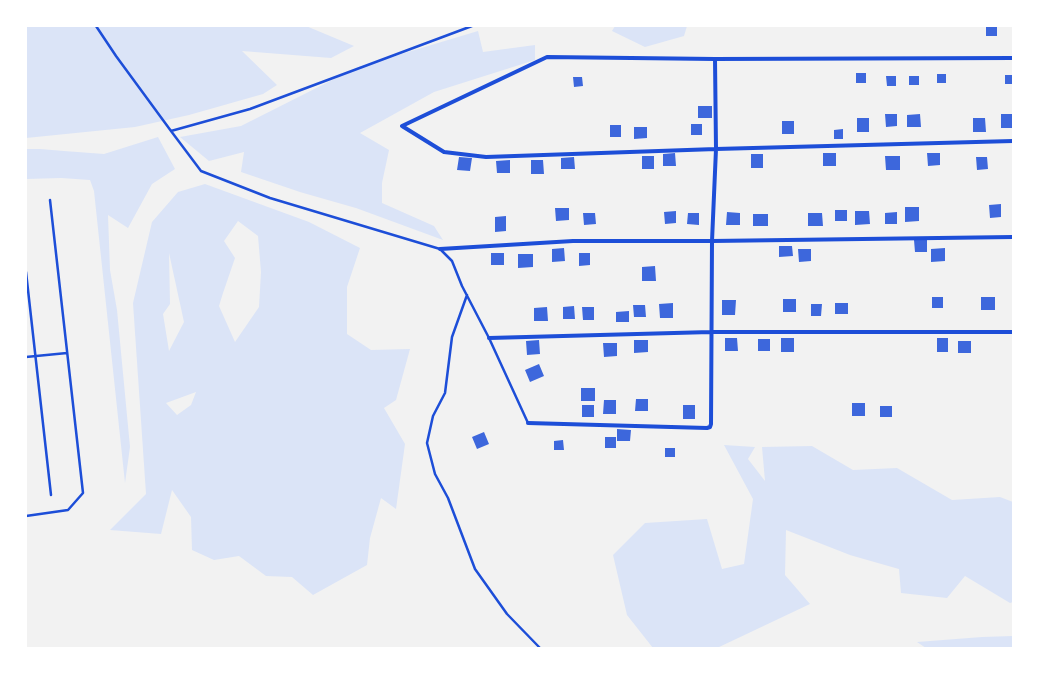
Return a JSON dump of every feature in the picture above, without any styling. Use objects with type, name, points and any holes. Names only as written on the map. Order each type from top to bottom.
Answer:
[{"type":"street","points":[[1013,58],[715,59],[547,57],[402,126],[444,152],[486,157],[1013,141]]},
{"type":"street","points":[[528,423],[710,427],[712,241],[716,149],[715,59]]},
{"type":"street","points":[[440,249],[573,241],[712,241],[1013,237]]},
{"type":"street","points":[[490,338],[711,332],[1013,332]]},
{"type":"lane","points":[[96,26],[116,56],[201,171],[270,198],[440,249],[452,262],[467,295],[490,338],[528,423]]},
{"type":"lane","points":[[171,131],[250,109],[472,26]]},
{"type":"lane","points":[[26,516],[68,510],[83,493],[50,200]]},
{"type":"lane","points":[[26,272],[51,495]]},
{"type":"lane","points":[[467,295],[452,337],[445,393],[433,416],[428,443],[436,474],[448,498],[475,570],[507,614],[540,648]]},
{"type":"lane","points":[[26,357],[67,353]]},
{"type":"shaded area","points":[[26,26],[306,26],[354,46],[331,58],[242,51],[277,85],[263,94],[189,115],[135,127],[26,138]]},
{"type":"shaded area","points":[[615,26],[687,26],[684,36],[645,47],[612,31]]},
{"type":"shaded area","points":[[478,31],[483,52],[535,45],[535,60],[434,92],[360,133],[389,150],[382,183],[382,203],[434,226],[443,240],[356,208],[300,192],[241,172],[244,152],[209,161],[180,137],[241,126],[358,67]]},
{"type":"shaded area","points":[[158,137],[175,169],[152,184],[128,228],[108,215],[110,270],[117,310],[130,447],[125,483],[94,191],[90,180],[61,178],[26,179],[26,149],[104,154]]},
{"type":"shaded area","points":[[205,184],[309,222],[360,248],[347,287],[347,334],[371,350],[410,349],[396,400],[384,408],[405,444],[396,509],[381,498],[370,538],[367,565],[313,595],[292,577],[266,576],[239,556],[214,560],[192,550],[191,517],[172,490],[161,534],[110,530],[146,494],[133,303],[152,222],[178,192]],"holes":[[[238,221],[258,236],[261,272],[259,307],[235,342],[219,306],[235,258],[224,241]],[[169,253],[184,322],[169,351],[163,314],[170,304]],[[196,392],[191,405],[177,415],[166,403]]]},
{"type":"shaded area","points":[[724,445],[755,447],[748,459],[765,481],[762,447],[812,446],[853,470],[897,468],[952,500],[1000,497],[1013,502],[1013,602],[1010,603],[965,576],[947,598],[901,593],[899,569],[850,555],[786,530],[785,575],[810,604],[717,648],[653,648],[627,615],[613,555],[645,523],[707,519],[722,569],[744,564],[753,499]]},
{"type":"shaded area","points":[[1013,636],[1013,648],[926,648],[917,642],[982,637]]},
{"type":"building","points":[[986,26],[997,26],[997,36],[986,36]]},
{"type":"building","points":[[856,73],[866,73],[866,83],[856,83]]},
{"type":"building","points":[[937,74],[946,74],[946,83],[937,83]]},
{"type":"building","points":[[1005,75],[1013,75],[1013,84],[1005,84]]},
{"type":"building","points":[[886,76],[896,76],[896,86],[887,86]]},
{"type":"building","points":[[909,76],[919,76],[919,85],[909,85]]},
{"type":"building","points":[[573,77],[582,77],[583,86],[574,87]]},
{"type":"building","points":[[698,106],[712,106],[712,118],[698,118]]},
{"type":"building","points":[[885,114],[897,114],[897,126],[886,127]]},
{"type":"building","points":[[920,114],[921,127],[907,127],[907,115]]},
{"type":"building","points":[[1001,114],[1013,114],[1013,128],[1001,128]]},
{"type":"building","points":[[857,118],[869,118],[869,132],[857,132]]},
{"type":"building","points":[[973,118],[985,118],[986,132],[973,132]]},
{"type":"building","points":[[782,121],[794,121],[794,134],[782,134]]},
{"type":"building","points":[[691,124],[702,124],[702,135],[691,135]]},
{"type":"building","points":[[610,125],[621,125],[621,137],[610,137]]},
{"type":"building","points":[[634,127],[647,127],[647,138],[634,139]]},
{"type":"building","points":[[843,129],[843,139],[834,139],[834,130]]},
{"type":"building","points":[[675,153],[676,166],[663,166],[663,154]]},
{"type":"building","points":[[823,153],[836,153],[836,166],[823,166]]},
{"type":"building","points":[[927,153],[940,153],[940,165],[928,166]]},
{"type":"building","points":[[751,154],[763,154],[763,168],[751,168]]},
{"type":"building","points":[[642,156],[654,156],[654,169],[642,169]]},
{"type":"building","points":[[885,156],[900,156],[900,170],[886,170]]},
{"type":"building","points":[[459,157],[472,158],[470,171],[457,170]]},
{"type":"building","points":[[574,157],[575,169],[561,169],[561,158]]},
{"type":"building","points":[[976,157],[987,157],[988,169],[977,170]]},
{"type":"building","points":[[510,160],[510,173],[497,173],[496,161]]},
{"type":"building","points":[[531,160],[543,160],[544,174],[531,174]]},
{"type":"building","points":[[1001,204],[1001,217],[990,218],[989,205]]},
{"type":"building","points":[[905,207],[919,207],[919,221],[905,222]]},
{"type":"building","points":[[555,208],[569,208],[569,220],[556,221]]},
{"type":"building","points":[[835,210],[847,210],[847,221],[835,221]]},
{"type":"building","points":[[676,211],[676,223],[665,224],[664,212]]},
{"type":"building","points":[[855,211],[869,211],[870,224],[855,225]]},
{"type":"building","points":[[727,212],[740,213],[740,225],[726,225]]},
{"type":"building","points":[[897,212],[897,224],[885,224],[885,213]]},
{"type":"building","points":[[583,213],[595,213],[596,224],[584,225]]},
{"type":"building","points":[[688,213],[699,213],[699,225],[687,224]]},
{"type":"building","points":[[808,213],[822,213],[823,226],[808,226]]},
{"type":"building","points":[[753,214],[768,214],[768,226],[753,226]]},
{"type":"building","points":[[506,216],[506,231],[495,232],[495,217]]},
{"type":"building","points":[[927,239],[927,252],[915,252],[914,240]]},
{"type":"building","points":[[779,246],[792,246],[793,256],[779,257]]},
{"type":"building","points":[[564,248],[565,261],[552,262],[552,249]]},
{"type":"building","points":[[945,248],[945,261],[931,262],[931,249]]},
{"type":"building","points":[[798,249],[811,249],[811,261],[799,262]]},
{"type":"building","points":[[491,253],[504,253],[504,265],[491,265]]},
{"type":"building","points":[[579,253],[590,253],[590,265],[579,266]]},
{"type":"building","points":[[518,254],[533,254],[533,267],[518,268]]},
{"type":"building","points":[[655,266],[656,281],[642,281],[642,267]]},
{"type":"building","points":[[932,297],[943,297],[943,308],[932,308]]},
{"type":"building","points":[[981,297],[995,297],[995,310],[981,310]]},
{"type":"building","points":[[783,299],[796,299],[796,312],[783,312]]},
{"type":"building","points":[[722,300],[736,300],[735,315],[722,315]]},
{"type":"building","points":[[673,303],[673,318],[660,318],[659,304]]},
{"type":"building","points":[[835,303],[848,303],[848,314],[835,314]]},
{"type":"building","points":[[811,304],[822,304],[821,316],[811,316]]},
{"type":"building","points":[[633,305],[645,305],[646,317],[634,317]]},
{"type":"building","points":[[574,306],[575,319],[563,319],[563,307]]},
{"type":"building","points":[[547,307],[548,321],[534,321],[534,308]]},
{"type":"building","points":[[582,307],[594,307],[594,320],[583,320]]},
{"type":"building","points":[[629,311],[629,322],[616,322],[616,312]]},
{"type":"building","points":[[725,338],[737,338],[738,351],[725,351]]},
{"type":"building","points":[[781,338],[794,338],[794,352],[781,352]]},
{"type":"building","points":[[937,338],[948,338],[948,352],[937,352]]},
{"type":"building","points":[[758,339],[770,339],[770,351],[758,351]]},
{"type":"building","points":[[539,340],[540,354],[527,355],[526,341]]},
{"type":"building","points":[[634,340],[648,340],[648,352],[634,353]]},
{"type":"building","points":[[958,341],[971,341],[971,353],[958,353]]},
{"type":"building","points":[[603,343],[617,343],[617,356],[604,357]]},
{"type":"building","points":[[539,364],[544,376],[530,382],[525,370]]},
{"type":"building","points":[[581,388],[595,388],[595,401],[581,401]]},
{"type":"building","points":[[636,399],[648,399],[648,411],[635,411]]},
{"type":"building","points":[[604,400],[616,400],[616,414],[603,414]]},
{"type":"building","points":[[852,403],[865,403],[865,416],[852,416]]},
{"type":"building","points":[[582,405],[594,405],[594,417],[582,417]]},
{"type":"building","points":[[683,405],[695,405],[695,419],[683,419]]},
{"type":"building","points":[[880,406],[892,406],[892,417],[880,417]]},
{"type":"building","points":[[617,429],[631,430],[630,441],[617,441]]},
{"type":"building","points":[[484,432],[489,444],[477,449],[472,437]]},
{"type":"building","points":[[605,437],[616,437],[616,448],[605,448]]},
{"type":"building","points":[[563,440],[564,450],[554,450],[554,441]]},
{"type":"building","points":[[665,448],[675,448],[675,457],[665,457]]}]
